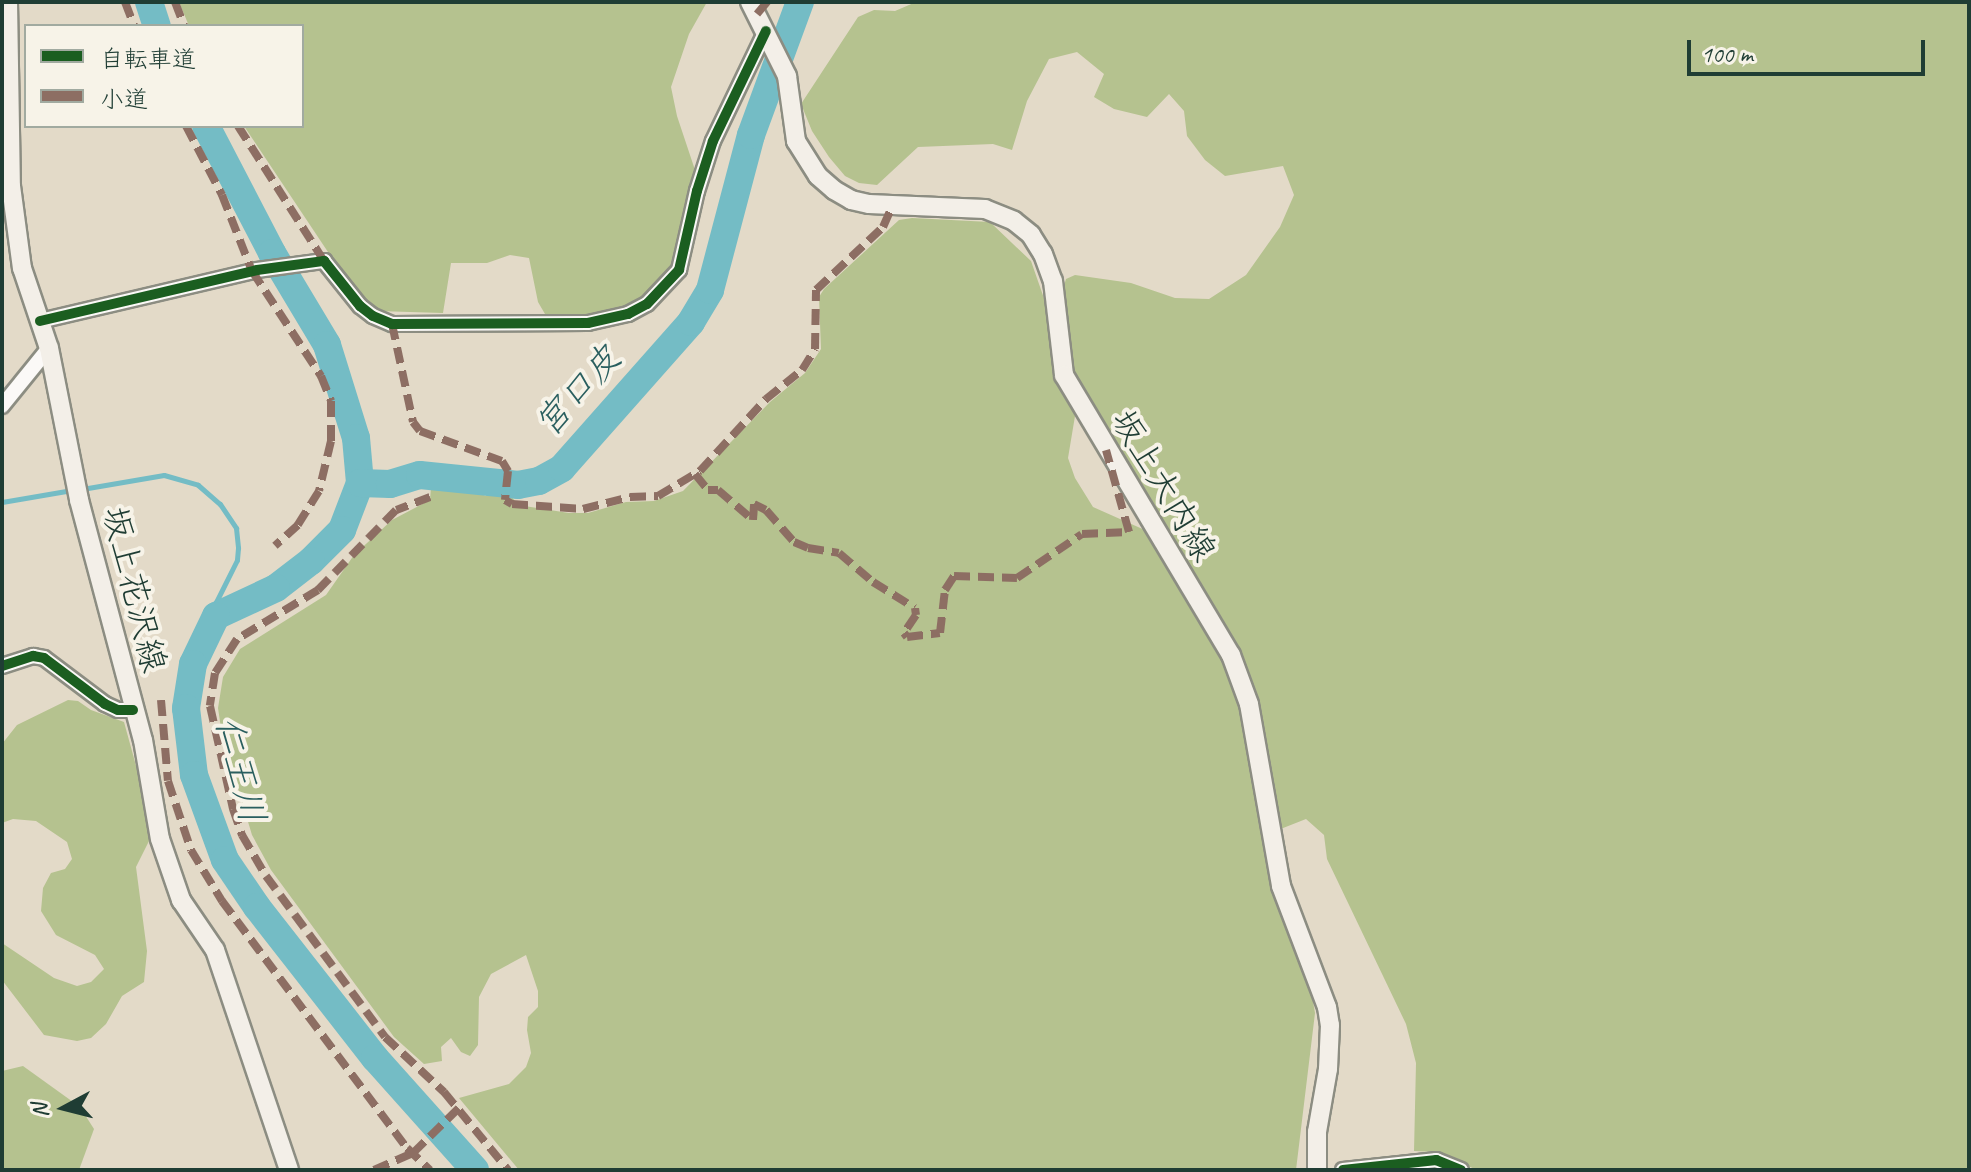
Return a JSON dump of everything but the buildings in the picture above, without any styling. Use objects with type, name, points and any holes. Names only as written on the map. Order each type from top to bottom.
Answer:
[{"type":"main road","name":"坂上花沢線","points":[[8,2],[11,186],[22,268],[49,348],[78,492],[143,740],[160,839],[176,888],[215,950],[289,1170]]},
{"type":"main road","name":"坂上大内線","points":[[750,2],[787,76],[796,141],[818,176],[834,190],[851,200],[869,204],[985,209],[1014,221],[1031,235],[1043,254],[1053,281],[1064,375],[1231,655],[1249,704],[1281,886],[1327,1007],[1330,1025],[1328,1069],[1317,1132],[1317,1170]]},
{"type":"street","points":[[40,321],[257,270],[324,261],[360,306],[392,324],[588,323],[608,320],[647,304],[679,270],[697,191],[713,141],[769,36]]},
{"type":"street","points":[[2,406],[49,348]]},
{"type":"street","points":[[2,666],[28,657],[44,658],[105,704],[118,710],[133,710]]},
{"type":"street","points":[[1343,1170],[1436,1160],[1461,1170]]},
{"type":"green space","points":[[179,2],[707,2],[689,34],[671,87],[695,170],[674,262],[646,298],[610,314],[545,314],[538,302],[529,258],[510,255],[487,263],[451,263],[443,313],[377,311],[348,282],[245,128],[304,128],[304,24],[188,24]]},
{"type":"green space","points":[[916,2],[1969,2],[1969,1170],[1477,1170],[1437,1152],[1414,1151],[1416,1063],[1406,1024],[1327,859],[1324,835],[1306,819],[1278,830],[1254,704],[1073,377],[1062,292],[1066,279],[1075,275],[1131,283],[1175,298],[1209,299],[1246,275],[1280,227],[1294,195],[1283,166],[1225,176],[1205,160],[1187,136],[1184,111],[1169,94],[1147,117],[1114,109],[1094,97],[1104,74],[1077,52],[1049,59],[1027,101],[1012,150],[993,144],[918,147],[877,185],[859,183],[845,176],[829,157],[812,131],[801,104],[858,17],[874,10],[895,11]]},
{"type":"green space","points":[[899,220],[990,222],[1031,261],[1047,307],[1054,363],[1075,416],[1068,458],[1075,478],[1093,507],[1147,531],[1225,659],[1237,686],[1286,921],[1311,990],[1315,1013],[1296,1170],[519,1170],[459,1098],[509,1084],[526,1067],[531,1053],[528,1017],[538,1007],[538,991],[526,955],[491,974],[479,997],[478,1045],[470,1056],[461,1052],[451,1038],[441,1047],[442,1061],[424,1064],[394,1037],[271,870],[252,835],[222,735],[218,708],[223,677],[240,649],[326,595],[354,555],[392,520],[430,500],[431,487],[473,491],[486,496],[488,491],[509,493],[518,505],[569,513],[588,513],[626,502],[654,501],[683,491],[770,402],[805,373],[821,349],[819,297],[824,289]]},
{"type":"green space","points":[[68,700],[78,701],[91,710],[124,722],[154,831],[136,867],[147,951],[144,982],[122,996],[106,1024],[91,1038],[77,1041],[44,1035],[2,980],[2,943],[54,978],[77,986],[91,982],[104,969],[95,955],[56,935],[41,911],[43,888],[51,873],[65,869],[72,859],[67,842],[36,821],[13,819],[2,823],[2,744],[17,725]]},
{"type":"green space","points":[[23,1066],[80,1107],[94,1129],[79,1170],[2,1170],[2,1071]]},
{"type":"waterway","name":"仁王川","points":[[149,2],[156,24]]},
{"type":"waterway","name":"宮口皮","points":[[360,483],[390,484],[420,475],[518,485],[539,481],[562,468],[691,322],[710,290],[751,135],[800,2]]},
{"type":"waterway","name":"仁王川","points":[[207,128],[272,253],[327,345],[356,438],[360,483],[342,530],[311,561],[276,588],[216,616],[193,664],[186,708],[194,775],[225,860],[257,907],[375,1058],[475,1170]]},
{"type":"waterway","points":[[82,489],[164,475],[198,485],[220,504],[236,528],[238,548],[237,560],[216,602],[216,616]]},
{"type":"waterway","points":[[2,502],[72,490]]},
{"type":"marked path","points":[[125,2],[133,24]]},
{"type":"marked path","points":[[175,2],[183,24]]},
{"type":"marked path","points":[[757,14],[767,2]]},
{"type":"marked path","points":[[187,128],[222,195],[252,271],[321,376],[331,401],[331,441],[319,491],[298,525],[275,546]]},
{"type":"marked path","points":[[239,128],[324,261]]},
{"type":"marked path","points":[[392,324],[413,422],[420,431],[502,461],[508,471],[505,500],[512,504],[583,509],[630,497],[658,496],[700,471],[766,399],[802,370],[815,349],[816,290],[883,227],[892,207]]},
{"type":"marked path","points":[[695,474],[708,490],[718,490],[753,520],[754,504],[766,510],[794,542],[808,548],[839,553],[873,582],[915,608],[916,615],[904,633],[907,637],[940,633],[945,590],[954,576],[1017,578],[1082,534],[1129,532],[1106,450]]},
{"type":"marked path","points":[[430,497],[396,510],[318,590],[237,639],[215,673],[210,706],[233,809],[242,835],[266,876],[385,1037],[444,1092],[508,1170]]},
{"type":"marked path","points":[[161,700],[168,781],[191,850],[222,901],[407,1148],[430,1170]]},
{"type":"marked path","points":[[374,1170],[413,1153],[459,1108]]},
{"type":"cycle path","points":[[40,321],[257,270],[324,261],[360,306],[392,324],[588,323],[628,314],[647,304],[679,270],[697,191],[713,141],[766,31]]},
{"type":"cycle path","points":[[2,666],[33,656],[44,658],[105,704],[118,710],[133,710]]},
{"type":"cycle path","points":[[1343,1170],[1436,1160],[1461,1170]]}]
